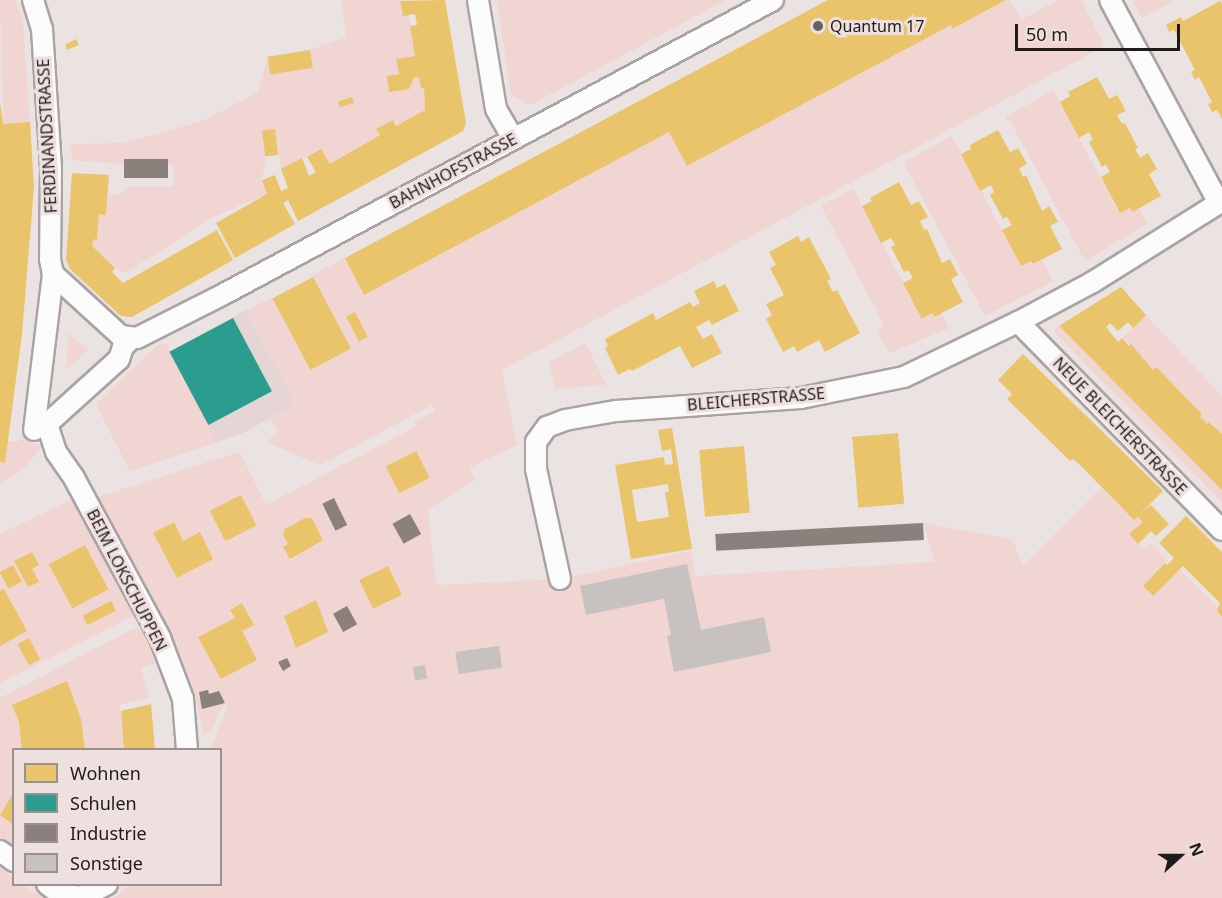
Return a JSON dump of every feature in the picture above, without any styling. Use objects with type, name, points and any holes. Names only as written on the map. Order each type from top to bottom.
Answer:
[{"type":"street","name":"FERDINANDSTRASSE","points":[[33,0],[42,29],[51,169],[50,259],[53,274],[34,430]]},
{"type":"street","points":[[478,0],[496,109],[513,138]]},
{"type":"street","name":"BAHNHOFSTRASSE","points":[[132,338],[164,326],[773,0]]},
{"type":"street","points":[[1110,0],[1221,202]]},
{"type":"street","name":"BLEICHERSTRASSE","points":[[560,579],[536,469],[536,442],[547,427],[565,420],[616,411],[801,398],[895,380],[1018,322],[1137,257],[1221,202]]},
{"type":"street","points":[[53,274],[121,336],[132,338]]},
{"type":"street","name":"NEUE BLEICHERSTRASSE","points":[[1018,322],[1222,530]]},
{"type":"street","points":[[58,413],[119,358],[123,347],[132,338]]},
{"type":"street","name":"FERDINANDSTRASSE","points":[[41,379],[43,398],[58,413]]},
{"type":"street","name":"BEIM LOKSCHUPPEN","points":[[58,413],[47,424],[56,452],[74,478],[160,638],[183,699],[187,748]]},
{"type":"street","points":[[48,886],[61,895],[82,897],[105,886]]},
{"type":"shaded area","points":[[0,0],[15,0],[23,22],[30,122],[3,124]]},
{"type":"shaded area","points":[[341,0],[402,0],[400,1],[403,15],[409,15],[415,56],[396,59],[399,74],[387,76],[389,91],[419,77],[421,89],[424,88],[425,110],[396,126],[393,120],[377,129],[380,135],[330,164],[321,149],[281,169],[275,130],[262,131],[266,157],[262,180],[267,194],[211,218],[126,273],[115,268],[92,246],[94,239],[97,239],[99,214],[106,215],[108,194],[119,195],[127,187],[174,186],[174,165],[168,164],[167,159],[124,159],[124,164],[72,160],[70,144],[122,143],[153,135],[202,121],[257,93],[268,57],[310,50],[346,37]]},
{"type":"shaded area","points":[[497,0],[726,0],[531,105],[511,95]]},
{"type":"shaded area","points":[[1006,0],[1010,0],[1021,20],[1058,0],[1081,0],[1105,46],[502,370],[517,445],[469,468],[475,480],[428,509],[436,585],[560,579],[691,551],[696,576],[935,562],[923,523],[1012,539],[1023,566],[1101,488],[1134,520],[1138,517],[1143,522],[1130,535],[1143,549],[1150,543],[1166,559],[1143,587],[1153,596],[1179,569],[1220,608],[1217,611],[1222,617],[1222,898],[114,898],[131,886],[222,886],[222,748],[211,748],[228,705],[224,704],[210,732],[203,734],[195,696],[170,635],[97,497],[240,452],[266,505],[417,426],[414,422],[435,411],[432,405],[320,465],[266,442],[278,433],[270,419],[296,403],[246,310],[272,298],[310,370],[351,348],[312,275],[345,258],[365,295],[669,132],[688,166],[951,25],[952,28]]},
{"type":"shaded area","points":[[1137,0],[1176,0],[1142,18],[1133,2]]},
{"type":"shaded area","points":[[1054,90],[1119,213],[1130,208],[1132,212],[1139,208],[1147,224],[1085,261],[1013,126],[1005,117]]},
{"type":"shaded area","points":[[952,136],[1021,266],[1031,261],[1033,264],[1042,260],[1053,281],[985,316],[903,162]]},
{"type":"shaded area","points":[[853,189],[922,318],[932,313],[934,317],[941,313],[949,328],[889,353],[877,330],[884,325],[821,206]]},
{"type":"shaded area","points":[[246,310],[296,404],[241,434],[130,471],[96,404],[156,347],[165,343],[170,351]]},
{"type":"shaded area","points":[[1146,315],[1222,396],[1222,434],[1210,422],[1207,424],[1200,416],[1201,414],[1156,368],[1153,370],[1146,362],[1147,360],[1122,338]]},
{"type":"shaded area","points":[[1059,326],[1222,490],[1222,502],[1056,334],[1054,330]]},
{"type":"shaded area","points":[[69,333],[88,350],[66,370]]},
{"type":"shaded area","points":[[165,343],[217,442],[130,471],[96,404],[156,347]]},
{"type":"shaded area","points":[[586,343],[606,385],[555,389],[549,362]]},
{"type":"shaded area","points":[[20,439],[42,446],[24,468],[0,485],[0,462],[5,463],[8,441],[18,442]]},
{"type":"shaded area","points":[[75,498],[136,615],[0,683],[0,534]]},
{"type":"shaded area","points":[[133,629],[143,629],[153,636],[161,661],[141,668],[150,697],[119,705],[124,732],[124,748],[12,748],[12,848],[0,840],[0,698]]},
{"type":"shaded area","points":[[0,868],[12,876],[12,886],[25,886],[43,898],[0,898]]},
{"type":"building: Wohnen","points":[[445,0],[466,123],[463,131],[298,221],[288,200],[283,203],[295,224],[235,258],[216,223],[267,194],[262,180],[275,175],[281,191],[288,188],[281,169],[302,158],[309,176],[316,172],[307,157],[321,149],[330,164],[380,135],[376,129],[393,120],[396,126],[425,110],[424,88],[421,89],[419,77],[414,78],[409,89],[389,92],[387,76],[399,74],[396,59],[415,56],[410,26],[417,25],[415,14],[403,16],[400,1]]},
{"type":"building: Wohnen","points":[[828,0],[1006,0],[952,29],[951,25],[687,166],[669,132],[364,295],[345,258]]},
{"type":"building: Wohnen","points":[[1220,1],[1222,4],[1222,119],[1217,110],[1212,112],[1208,104],[1212,102],[1199,77],[1195,80],[1191,72],[1195,70],[1174,30],[1169,32],[1166,25],[1181,17],[1183,21]]},
{"type":"building: Wohnen","points":[[76,39],[79,45],[67,50],[65,45]]},
{"type":"building: Wohnen","points":[[310,50],[313,68],[270,75],[268,57]]},
{"type":"building: Wohnen","points":[[1097,77],[1109,99],[1117,95],[1126,111],[1117,115],[1122,124],[1125,123],[1138,148],[1135,149],[1140,158],[1148,153],[1157,169],[1149,174],[1161,196],[1132,212],[1130,208],[1120,213],[1101,177],[1110,172],[1106,165],[1102,167],[1089,142],[1093,140],[1089,132],[1079,138],[1060,102],[1070,96],[1068,92]]},
{"type":"building: Wohnen","points":[[352,97],[354,103],[340,107],[338,102]]},
{"type":"building: Wohnen","points":[[0,101],[3,124],[30,122],[34,187],[22,334],[5,463],[0,462]]},
{"type":"building: Wohnen","points":[[275,129],[278,155],[265,156],[262,131]]},
{"type":"building: Wohnen","points":[[998,130],[1010,152],[1018,148],[1027,164],[1019,168],[1023,177],[1026,175],[1042,211],[1049,206],[1058,222],[1050,226],[1062,249],[1033,264],[1031,261],[1021,266],[1002,230],[1012,225],[1007,217],[1003,219],[990,195],[994,192],[991,185],[980,191],[961,154],[971,149],[970,145]]},
{"type":"building: Wohnen","points":[[72,173],[109,175],[106,215],[99,214],[97,240],[94,239],[92,246],[115,268],[112,272],[123,283],[217,230],[233,260],[132,317],[121,316],[70,269],[66,260]]},
{"type":"building: Wohnen","points":[[899,182],[911,205],[919,201],[928,217],[920,221],[924,230],[927,229],[942,263],[950,259],[958,275],[951,279],[963,302],[934,317],[932,313],[922,319],[903,283],[913,278],[908,270],[904,272],[891,247],[895,245],[891,238],[881,243],[862,206],[872,201],[870,198]]},
{"type":"building: Wohnen","points":[[798,236],[801,242],[809,237],[831,279],[827,281],[833,292],[837,290],[860,333],[825,352],[819,340],[797,352],[794,346],[783,352],[766,319],[772,315],[766,304],[784,295],[770,268],[776,265],[769,252]]},
{"type":"building: Wohnen","points":[[313,277],[351,349],[310,370],[272,299]]},
{"type":"building: Wohnen","points":[[714,281],[717,288],[725,284],[739,311],[712,325],[709,320],[696,327],[703,339],[712,334],[722,353],[692,368],[680,346],[632,371],[630,369],[618,375],[605,348],[608,346],[605,339],[653,313],[656,320],[690,302],[693,307],[700,303],[694,291]]},
{"type":"building: Wohnen","points":[[1121,287],[1146,315],[1133,328],[1128,322],[1118,331],[1110,323],[1106,327],[1118,342],[1122,338],[1129,346],[1131,344],[1153,370],[1156,367],[1202,414],[1200,416],[1207,424],[1209,422],[1222,434],[1222,490],[1059,326]]},
{"type":"building: Wohnen","points":[[355,312],[368,337],[359,341],[346,317]]},
{"type":"building: Wohnen","points":[[1023,354],[1163,491],[1139,515],[1151,505],[1169,524],[1156,536],[1151,531],[1138,544],[1129,534],[1143,522],[1138,517],[1134,520],[1078,463],[1073,459],[1070,461],[1007,399],[1012,394],[998,380]]},
{"type":"building: Wohnen","points":[[672,428],[692,549],[631,559],[615,465],[664,457],[665,465],[673,464],[671,449],[662,451],[658,430]],"holes":[[[668,484],[669,492],[665,492],[669,517],[637,522],[632,490]]]},
{"type":"building: Wohnen","points":[[898,433],[904,504],[858,508],[852,437]]},
{"type":"building: Wohnen","points":[[744,446],[750,513],[705,517],[699,450]]},
{"type":"building: Wohnen","points":[[416,451],[430,478],[399,493],[386,466]]},
{"type":"building: Wohnen","points":[[241,495],[256,525],[225,541],[210,511]]},
{"type":"building: Wohnen","points":[[1186,516],[1222,552],[1222,617],[1217,611],[1220,603],[1183,566],[1153,596],[1143,586],[1165,563],[1167,565],[1174,558],[1159,543]]},
{"type":"building: Wohnen","points":[[305,518],[312,518],[323,540],[290,559],[283,547],[288,544],[283,535],[285,529]]},
{"type":"building: Wohnen","points":[[174,522],[183,541],[200,532],[213,559],[177,578],[153,533]]},
{"type":"building: Wohnen","points":[[85,545],[108,589],[72,608],[49,564]]},
{"type":"building: Wohnen","points":[[32,552],[39,565],[32,569],[39,582],[28,587],[14,561]]},
{"type":"building: Wohnen","points":[[13,565],[22,582],[9,589],[0,572]]},
{"type":"building: Wohnen","points":[[388,566],[402,595],[373,609],[359,580]]},
{"type":"building: Wohnen","points":[[4,589],[27,631],[0,646],[0,591]]},
{"type":"building: Wohnen","points":[[316,600],[328,632],[296,648],[284,616]]},
{"type":"building: Wohnen","points":[[111,601],[116,611],[87,625],[82,616]]},
{"type":"building: Wohnen","points":[[242,603],[254,625],[242,631],[257,660],[221,679],[198,637],[235,618],[230,610]]},
{"type":"building: Wohnen","points":[[29,638],[40,659],[29,665],[18,644]]},
{"type":"building: Wohnen","points":[[67,681],[81,719],[85,748],[22,748],[19,722],[12,705]]},
{"type":"building: Wohnen","points":[[151,704],[155,748],[124,748],[121,711]]},
{"type":"building: Wohnen","points":[[12,795],[12,824],[0,815]]},
{"type":"building: Schulen","points":[[233,318],[272,391],[208,425],[169,352]]},
{"type":"building: Industrie","points":[[124,159],[168,159],[168,178],[124,178]]},
{"type":"building: Industrie","points":[[334,498],[347,525],[335,531],[322,504]]},
{"type":"building: Industrie","points":[[410,514],[421,534],[404,544],[393,524]]},
{"type":"building: Industrie","points":[[923,523],[924,540],[716,551],[715,534]]},
{"type":"building: Industrie","points":[[347,606],[357,624],[343,632],[333,614]]},
{"type":"building: Industrie","points":[[287,658],[291,666],[283,671],[278,662]]},
{"type":"building: Industrie","points":[[208,690],[209,694],[219,691],[225,703],[202,709],[199,692]]},
{"type":"building: Sonstige","points":[[687,564],[701,630],[764,617],[771,652],[674,672],[667,636],[671,635],[664,599],[586,615],[580,586]]},
{"type":"building: Sonstige","points":[[499,646],[502,668],[458,674],[455,652]]},
{"type":"building: Sonstige","points":[[425,665],[427,679],[415,681],[413,667]]},
{"type":"place","name":"Quantum 17","points":[[818,26]]}]
